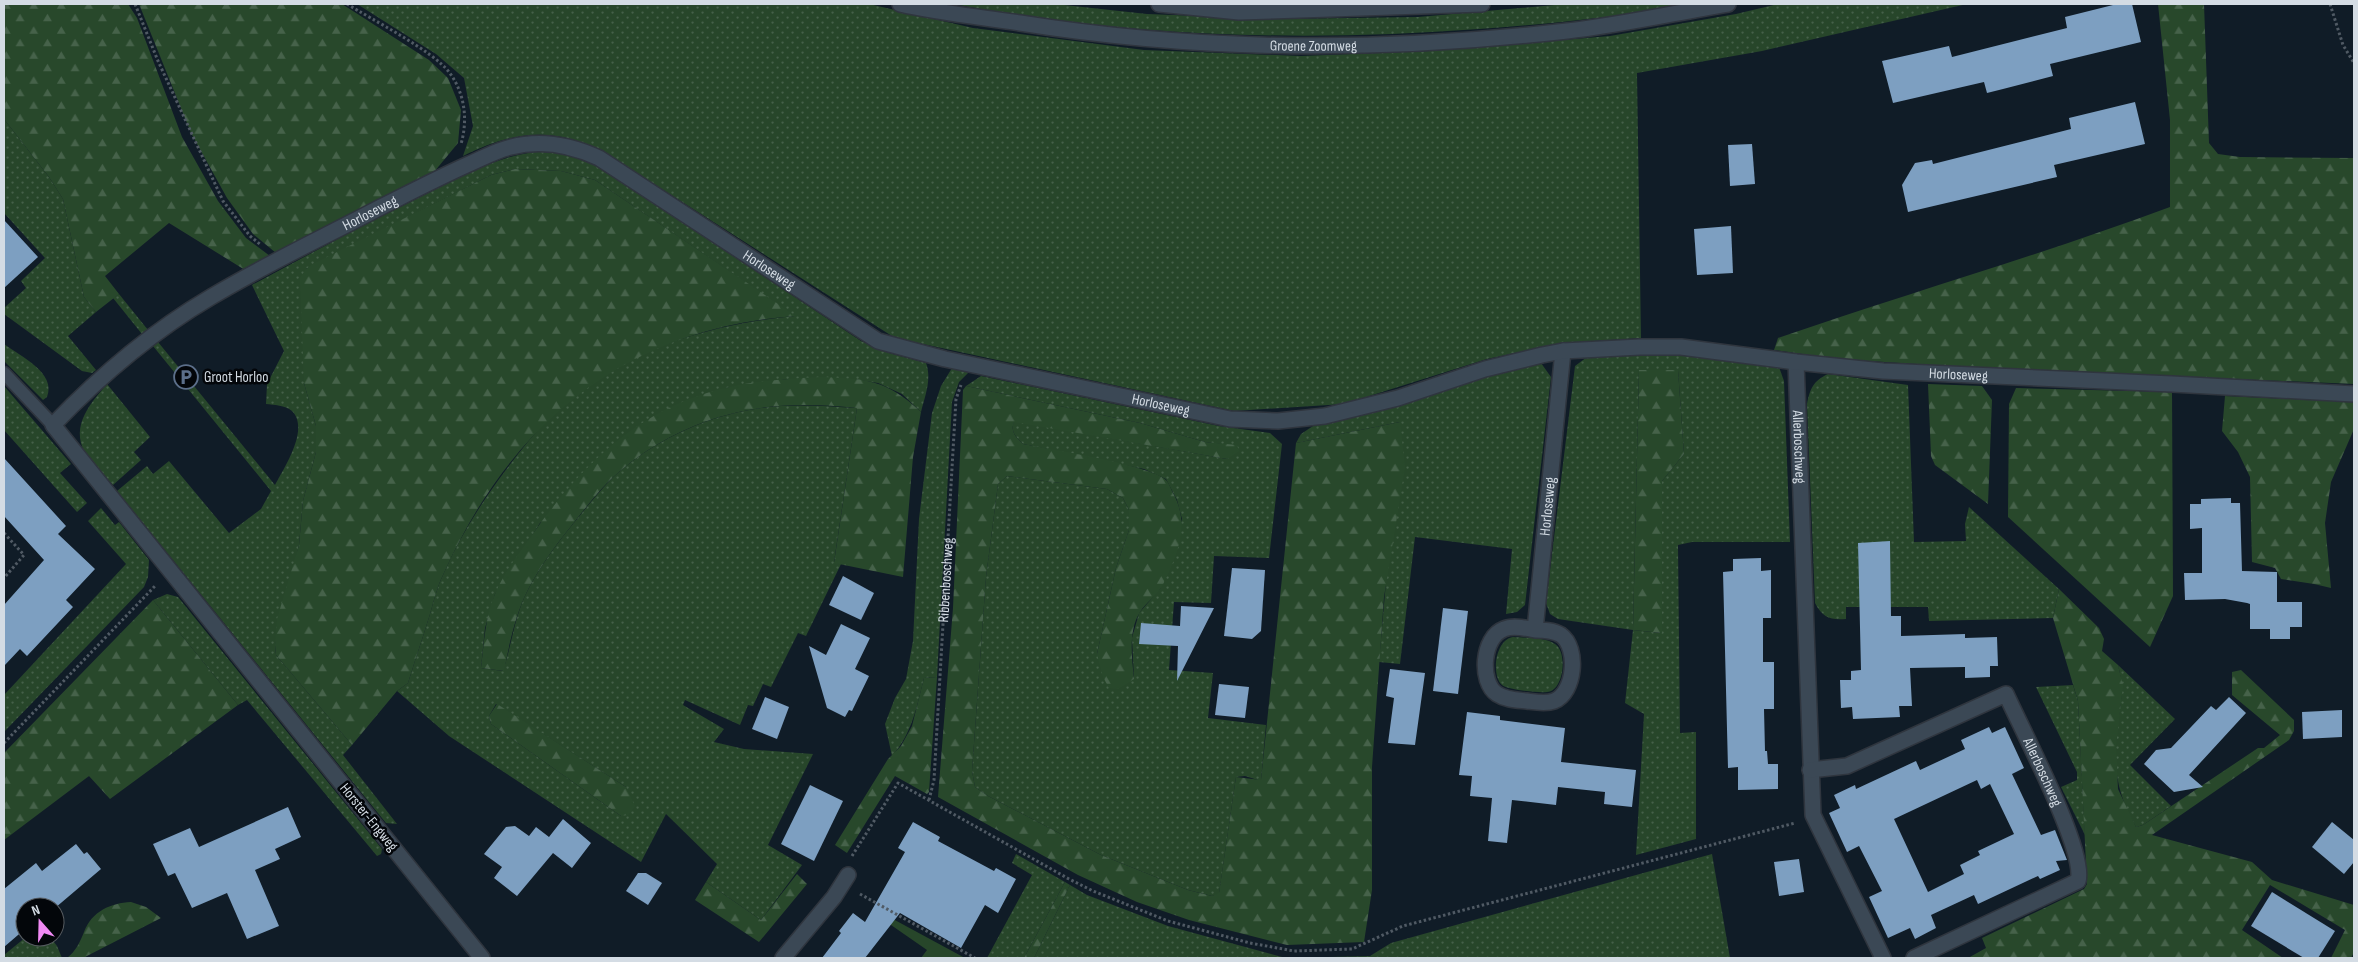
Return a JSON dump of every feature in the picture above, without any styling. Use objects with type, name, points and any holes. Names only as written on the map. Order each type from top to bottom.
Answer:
[{"type":"street","name":"Groene Zoomweg","points":[[900,4],[1095,35],[1220,45],[1338,47],[1454,42],[1569,31],[1728,4]]},
{"type":"street","points":[[1159,4],[1239,12],[1482,4]]},
{"type":"street","name":"Horloseweg","points":[[53,425],[92,387],[157,333],[211,296],[453,171],[512,147],[546,143],[583,150],[599,158],[878,342],[902,349],[1230,419],[1302,420],[1348,412],[1485,369],[1563,351],[1640,346],[1682,347],[1883,371],[2354,394]]},
{"type":"street","name":"Horloseweg","points":[[1535,630],[1563,351]]},
{"type":"street","name":"Allerboschweg","points":[[1796,362],[1813,815],[1883,958]]},
{"type":"street","points":[[53,425],[169,571]]},
{"type":"street","name":"Horster-Engweg","points":[[169,571],[482,958]]},
{"type":"street","points":[[1505,628],[1535,630],[1552,631],[1561,635],[1568,643],[1573,655],[1567,689],[1554,701],[1545,702],[1505,698],[1492,690],[1485,676],[1489,646],[1492,638],[1505,628]]},
{"type":"street","name":"Allerboschweg","points":[[1810,770],[1847,766],[2006,694],[2072,836],[2080,873],[2078,881],[1914,958]]},
{"type":"street","points":[[783,958],[834,898],[845,880]]},
{"type":"lane","points":[[4,373],[53,425]]},
{"type":"path","points":[[134,4],[158,61],[223,201],[250,236],[279,260]]},
{"type":"path","points":[[347,4],[426,53],[449,71],[466,111],[466,128],[453,171]]},
{"type":"path","points":[[2330,4],[2343,44],[2354,63]]},
{"type":"path","name":"Ribbenboschweg","points":[[929,800],[933,792],[934,780],[956,399],[960,385],[977,365]]},
{"type":"path","points":[[4,533],[24,555],[4,578]]},
{"type":"path","points":[[4,743],[169,571]]},
{"type":"path","points":[[975,958],[845,880],[848,862],[898,783],[1093,891],[1168,921],[1294,952],[1352,949],[1403,926],[1783,827],[1813,815]]},
{"type":"green space","points":[[4,4],[128,4],[137,18],[182,137],[218,201],[246,238],[270,256],[245,270],[169,223],[105,276],[119,294],[96,312],[84,297],[63,199],[49,177],[4,119]]},
{"type":"green space","points":[[139,4],[342,4],[429,60],[448,78],[461,110],[458,143],[434,172],[276,253],[253,234],[227,198],[191,133]]},
{"type":"green space","points":[[357,4],[869,4],[973,28],[1144,50],[1301,56],[1430,51],[1610,36],[1736,14],[1778,4],[1967,4],[1762,51],[1637,73],[1641,338],[1563,343],[1487,359],[1344,404],[1234,411],[895,338],[607,154],[570,139],[553,135],[518,137],[482,147],[463,156],[473,126],[464,78],[436,54]]},
{"type":"green space","points":[[953,4],[1055,4],[1147,14],[1280,19],[1418,17],[1566,4],[1682,4],[1607,17],[1556,23],[1413,33],[1281,36],[1149,30],[1084,24]]},
{"type":"green space","points":[[2158,4],[2204,4],[2209,143],[2218,154],[2240,157],[2354,158],[2354,384],[1980,368],[1837,359],[1774,350],[1778,338],[2121,225],[2170,207],[2170,120]]},
{"type":"green space","points":[[4,119],[49,177],[63,199],[84,297],[96,312],[68,336],[96,370],[92,373],[82,371],[4,314],[4,308],[26,288],[21,281],[45,258],[4,213]]},
{"type":"green space","points":[[549,151],[575,156],[596,165],[861,341],[889,353],[926,363],[928,369],[926,394],[921,412],[902,394],[878,383],[853,379],[788,379],[726,388],[540,523],[495,594],[485,628],[481,668],[503,671],[524,598],[541,567],[600,492],[618,473],[639,456],[687,429],[738,412],[768,407],[794,406],[857,408],[834,562],[841,564],[806,636],[798,633],[771,687],[763,684],[753,706],[748,705],[740,725],[685,700],[683,705],[724,729],[714,742],[744,749],[813,754],[768,845],[802,865],[761,920],[706,882],[717,864],[666,814],[641,862],[449,736],[397,691],[408,683],[439,584],[463,534],[505,471],[528,441],[554,413],[579,391],[607,373],[636,357],[666,344],[730,326],[795,316],[595,180],[561,171],[515,169],[491,175],[306,269],[304,383],[316,426],[316,452],[303,501],[299,545],[275,645],[276,655],[352,745],[343,755],[397,824],[386,823],[117,491],[147,466],[153,474],[169,461],[229,533],[261,509],[271,491],[153,346],[158,342],[275,485],[294,448],[297,438],[297,419],[292,411],[283,406],[266,404],[267,384],[284,351],[252,285],[353,231],[479,168],[513,156]],"holes":[[[496,704],[626,787],[621,816],[491,724],[489,716]]]},
{"type":"green space","points":[[515,169],[561,171],[595,180],[796,316],[735,324],[679,340],[628,363],[582,393],[540,429],[503,472],[471,520],[439,584],[408,683],[397,691],[352,745],[276,655],[277,619],[299,545],[303,501],[316,452],[316,426],[304,383],[300,278],[306,269],[313,264],[491,175]]},
{"type":"green space","points":[[119,294],[148,330],[142,334],[113,298]]},
{"type":"green space","points":[[4,344],[42,373],[47,380],[49,388],[47,397],[43,400],[4,361]]},
{"type":"green space","points":[[1637,354],[1710,357],[1779,367],[1784,381],[1790,542],[1692,542],[1678,545],[1680,733],[1696,732],[1696,839],[1636,855],[1644,714],[1625,703],[1633,630],[1558,619],[1550,614],[1546,603],[1575,366],[1587,357]],"holes":[[[1639,370],[1678,370],[1684,454],[1662,481],[1661,633],[1633,630]]]},
{"type":"green space","points":[[1541,363],[1551,377],[1525,605],[1517,612],[1506,614],[1512,549],[1415,537],[1400,664],[1379,662],[1400,422],[1296,443],[1301,434],[1313,426],[1390,408],[1464,383]]},
{"type":"green space","points":[[952,368],[969,372],[959,382],[952,402],[937,677],[924,678],[909,729],[892,756],[885,724],[895,698],[906,679],[913,641],[919,519],[932,413],[941,386]]},
{"type":"green space","points":[[1639,370],[1678,370],[1684,454],[1662,481],[1662,633],[1633,630]]},
{"type":"green space","points":[[1828,374],[1908,385],[1914,542],[1966,541],[1965,524],[1969,507],[2059,589],[2053,618],[1929,621],[1928,607],[1846,607],[1846,619],[1831,618],[1821,612],[1815,603],[1807,404],[1813,386]]},
{"type":"green space","points":[[981,376],[1219,426],[1270,433],[1282,444],[1269,558],[1214,556],[1211,603],[1174,602],[1169,670],[1213,673],[1208,718],[1266,725],[1261,781],[1245,776],[1236,777],[1219,894],[1212,896],[1188,890],[1101,855],[988,796],[975,787],[972,771],[986,577],[998,484],[1007,476],[1107,489],[1123,498],[1129,510],[1129,530],[1116,568],[1097,654],[1134,679],[1132,638],[1139,613],[1160,589],[1182,519],[1177,500],[1166,479],[1144,469],[1023,444],[1013,431],[1014,421],[1227,459],[1237,446],[1205,442],[1140,423],[966,386]]},
{"type":"green space","points":[[821,377],[864,380],[875,383],[897,393],[921,412],[913,457],[903,577],[834,563],[857,408],[793,405],[737,412],[686,429],[670,437],[639,456],[610,480],[559,542],[534,579],[517,616],[504,671],[481,668],[489,612],[501,581],[560,499],[600,456],[645,421],[671,407],[698,396],[743,384]]},
{"type":"green space","points":[[107,384],[150,437],[134,452],[141,460],[113,485],[85,453],[80,433],[84,415]]},
{"type":"green space","points":[[1928,384],[1982,386],[1992,400],[1988,504],[1935,465],[1931,456]]},
{"type":"green space","points":[[4,386],[71,464],[60,473],[87,503],[77,512],[4,430]]},
{"type":"green space","points":[[966,386],[1140,423],[1205,442],[1237,445],[1239,451],[1227,459],[1014,422],[1013,432],[1023,444],[1121,463],[1157,474],[1166,480],[1178,505],[1181,517],[1180,540],[1173,563],[1162,586],[1142,608],[1136,619],[1132,636],[1134,679],[1118,689],[1109,688],[1103,677],[1097,654],[1116,568],[1129,530],[1129,510],[1123,498],[1107,489],[1007,476],[998,484],[986,577],[972,771],[975,787],[988,796],[1101,855],[1188,890],[1212,896],[1219,893],[1236,777],[1261,780],[1296,443],[1400,422],[1405,467],[1384,597],[1372,767],[1372,890],[1364,942],[1287,945],[1189,920],[1137,902],[1078,875],[938,797],[953,608],[963,390]]},
{"type":"green space","points":[[2016,388],[2172,392],[2173,596],[2150,647],[2008,517],[2009,404]]},
{"type":"green space","points":[[2225,396],[2354,402],[2354,429],[2331,482],[2325,523],[2331,588],[2281,579],[2275,568],[2252,562],[2250,477],[2238,452],[2222,431]]},
{"type":"green space","points":[[101,508],[115,525],[119,522],[149,560],[148,577],[144,587],[4,732],[4,695],[126,564],[88,521]]},
{"type":"green space","points":[[2059,589],[2099,628],[2104,639],[2102,651],[2118,665],[2123,686],[2116,746],[2118,789],[2136,827],[2143,825],[2258,748],[2264,748],[2280,735],[2232,695],[2232,672],[2241,670],[2294,720],[2294,731],[2289,740],[2152,835],[2252,862],[2272,880],[2354,905],[2354,952],[2351,958],[2331,958],[2345,930],[2270,885],[2242,930],[2283,958],[1968,958],[1986,948],[1982,938],[2084,889],[2087,884],[2078,701],[2053,618]]},
{"type":"green space","points":[[167,594],[178,597],[382,849],[381,854],[377,856],[247,700],[238,705],[153,600]]},
{"type":"green space","points":[[153,600],[238,705],[110,799],[89,776],[4,840],[4,753]]},
{"type":"green space","points":[[1513,637],[1546,640],[1559,648],[1563,662],[1562,671],[1553,690],[1530,692],[1502,685],[1497,674],[1497,658],[1502,644]]},
{"type":"green space","points":[[2118,665],[2175,719],[2130,765],[2171,806],[2143,825],[2136,827],[2124,803],[2116,769],[2117,730],[2122,691]]},
{"type":"green space","points":[[937,677],[929,792],[927,794],[895,776],[847,853],[835,845],[888,759],[901,746],[912,726],[924,678]]},
{"type":"green space","points":[[2073,685],[2078,701],[2085,835],[2061,787],[2077,780],[2077,772],[2036,687]]},
{"type":"green space","points":[[497,704],[626,787],[635,806],[628,815],[621,816],[491,724],[489,716]]},
{"type":"green space","points":[[1016,854],[1065,882],[1024,958],[987,958],[1032,875],[1012,863]]},
{"type":"green space","points":[[1712,854],[1730,958],[1286,958],[1370,956],[1391,943]]},
{"type":"green space","points":[[797,874],[807,884],[759,942],[695,900],[706,882],[761,920]]},
{"type":"green space","points":[[1065,882],[1070,885],[1034,958],[1024,958]]},
{"type":"green space","points":[[1070,885],[1087,895],[1168,926],[1286,958],[1034,958]]},
{"type":"green space","points":[[131,902],[146,907],[161,918],[83,958],[67,958],[79,943],[87,925],[97,914],[109,906]]},
{"type":"green space","points":[[880,912],[965,958],[921,958],[927,950],[878,916]]},
{"type":"green space","points":[[15,946],[57,947],[62,958],[4,958],[4,955]]},
{"type":"building","points":[[2117,4],[2132,4],[2141,42],[2050,64],[2053,76],[1987,93],[1984,82],[1893,103],[1882,61],[1949,46],[1952,57],[2067,28],[2065,17]]},
{"type":"building","points":[[2135,102],[2145,144],[2054,165],[2057,177],[1908,212],[1902,185],[1915,163],[1932,160],[1933,164],[2071,129],[2069,118]]},
{"type":"building","points":[[1752,144],[1755,184],[1730,186],[1728,145]]},
{"type":"building","points":[[4,220],[38,257],[4,288]]},
{"type":"building","points":[[1731,226],[1733,273],[1697,275],[1694,229]]},
{"type":"building","points":[[4,458],[66,526],[58,534],[95,569],[66,600],[73,607],[27,656],[20,649],[4,666],[4,605],[44,560],[4,516]]},
{"type":"building","points":[[2231,498],[2231,503],[2240,503],[2242,571],[2277,572],[2277,602],[2302,602],[2302,627],[2290,627],[2290,639],[2270,639],[2270,629],[2250,629],[2250,604],[2225,599],[2185,600],[2184,573],[2202,573],[2202,528],[2190,529],[2190,504],[2201,504],[2201,499]]},
{"type":"building","points":[[1890,541],[1891,616],[1901,616],[1901,636],[1965,634],[1965,638],[1997,637],[1998,666],[1990,666],[1990,677],[1965,678],[1965,667],[1910,668],[1912,706],[1899,706],[1900,717],[1853,719],[1852,707],[1841,708],[1840,680],[1851,680],[1851,671],[1861,670],[1858,543]]},
{"type":"building","points":[[1761,558],[1761,571],[1771,570],[1771,618],[1763,618],[1763,662],[1774,662],[1774,709],[1764,709],[1765,751],[1767,751],[1768,764],[1778,764],[1778,789],[1738,790],[1738,767],[1728,768],[1723,572],[1733,571],[1733,559]]},
{"type":"building","points":[[1232,568],[1265,570],[1261,631],[1252,639],[1224,636]]},
{"type":"building","points":[[843,576],[874,593],[861,620],[829,605]]},
{"type":"building","points":[[1181,606],[1214,608],[1177,681],[1178,646],[1139,644],[1141,623],[1180,626]]},
{"type":"building","points":[[1443,608],[1468,611],[1458,694],[1433,691]]},
{"type":"building","points":[[841,624],[870,638],[855,669],[869,676],[852,711],[849,710],[845,717],[827,708],[809,646],[826,655]]},
{"type":"building","points":[[1390,669],[1425,673],[1415,745],[1388,743],[1394,698],[1386,696]]},
{"type":"building","points":[[1219,684],[1249,687],[1245,718],[1215,715]]},
{"type":"building","points":[[765,697],[789,707],[777,739],[752,729]]},
{"type":"building","points":[[2229,697],[2246,713],[2189,775],[2203,787],[2174,792],[2144,764],[2156,750],[2171,748],[2211,706],[2216,710]]},
{"type":"building","points":[[2342,710],[2342,737],[2303,739],[2302,712]]},
{"type":"building","points":[[1467,712],[1500,716],[1500,720],[1565,728],[1561,762],[1636,770],[1632,807],[1604,804],[1605,792],[1558,787],[1556,805],[1512,800],[1507,843],[1488,841],[1492,798],[1470,796],[1472,776],[1459,775]]},
{"type":"building","points":[[1989,727],[1992,733],[2005,727],[2024,768],[2012,774],[2041,835],[2055,830],[2067,860],[2056,861],[2060,870],[2040,879],[2038,876],[1978,904],[1974,895],[1931,915],[1936,928],[1915,939],[1910,928],[1888,938],[1869,897],[1882,891],[1859,846],[1847,852],[1829,813],[1840,808],[1834,795],[1855,785],[1856,789],[1916,761],[1920,770],[1965,749],[1961,740]],"holes":[[[1977,780],[1981,789],[1990,784],[2014,834],[1978,851],[1980,855],[1960,865],[1964,874],[1928,892],[1894,819]]]},
{"type":"building","points":[[810,785],[843,801],[814,861],[781,844]]},
{"type":"building","points":[[288,807],[301,837],[275,849],[280,859],[255,870],[279,926],[247,939],[227,893],[192,908],[175,873],[168,876],[153,844],[190,828],[199,847]]},
{"type":"building","points":[[563,819],[591,843],[572,868],[553,853],[517,896],[494,878],[502,867],[484,854],[506,827],[515,826],[529,836],[536,827],[549,837]]},
{"type":"building","points":[[913,822],[940,837],[938,841],[994,871],[996,868],[1016,879],[998,913],[985,905],[961,948],[900,913],[865,958],[822,958],[853,913],[865,922],[905,852],[898,848]]},
{"type":"building","points":[[2332,822],[2354,840],[2354,862],[2344,874],[2312,847]]},
{"type":"building","points":[[76,844],[84,854],[87,852],[101,869],[65,900],[65,897],[15,897],[15,938],[4,947],[4,889],[36,863],[42,871]]},
{"type":"building","points":[[1799,859],[1804,892],[1779,896],[1774,862]]},
{"type":"building","points":[[638,873],[646,873],[662,883],[648,905],[626,891]]},
{"type":"building","points":[[2272,892],[2335,931],[2318,958],[2304,958],[2251,926]]},
{"type":"place","name":"Groot Horloo","points":[[186,377]]}]
